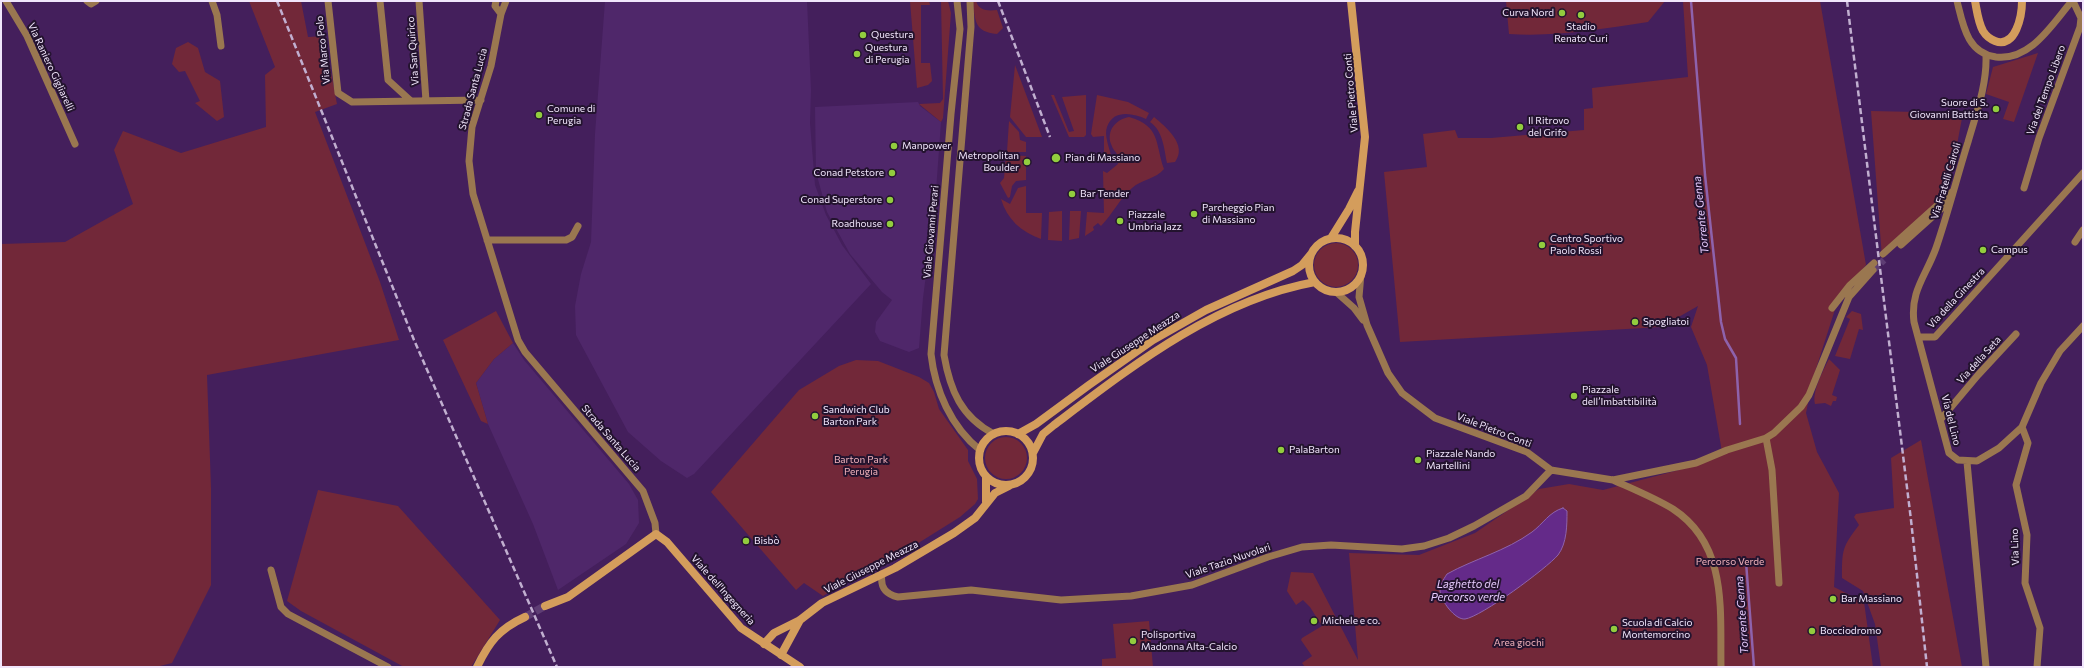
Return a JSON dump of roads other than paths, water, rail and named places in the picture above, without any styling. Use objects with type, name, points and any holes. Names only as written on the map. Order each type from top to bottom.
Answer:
[{"type":"street","name":"Via Raniero Gigliarelli","points":[[6,1],[27,36],[75,144]]},
{"type":"street","points":[[87,1],[91,4],[96,1]]},
{"type":"street","points":[[212,1],[217,15],[221,46]]},
{"type":"street","name":"Via Marco Polo","points":[[328,1],[338,93],[352,102],[410,101]]},
{"type":"street","points":[[380,1],[388,80],[410,101],[481,100]]},
{"type":"street","name":"Via San Quirico","points":[[419,1],[426,100]]},
{"type":"street","points":[[496,1],[496,6],[501,14]]},
{"type":"street","name":"Strada Santa Lucia","points":[[506,1],[501,14],[491,66],[472,127],[468,161],[473,194],[518,340],[525,352],[643,491],[655,523],[656,534]]},
{"type":"street","name":"Viale Giovanni Perari","points":[[957,1],[960,30],[950,121],[931,354],[935,380],[949,412],[972,444],[980,450]]},
{"type":"street","points":[[970,1],[971,27],[944,355],[955,395],[970,418],[979,426],[994,434]]},
{"type":"street","name":"Viale Pietro Conti","points":[[1351,1],[1365,137],[1355,232],[1355,246],[1362,259],[1359,297],[1367,325],[1388,373],[1402,393],[1435,418],[1527,452],[1551,470],[1613,480],[1696,463],[1726,450],[1766,438],[1774,433],[1801,407],[1809,395],[1847,302],[1856,287],[1873,266],[1850,285],[1832,308]]},
{"type":"street","points":[[1957,1],[1968,40],[1975,49],[1986,56]]},
{"type":"street","points":[[1975,1],[1983,32],[1990,39],[1999,42],[2008,39],[2015,32],[2019,22],[2022,1]]},
{"type":"street","name":"Via del Tempo Libero","points":[[1986,56],[2005,58],[2025,51],[2039,40],[2072,1],[2081,18],[2080,26],[2039,138],[2024,188]]},
{"type":"street","name":"Via Fratelli Cairoli","points":[[1912,308],[1917,289],[1930,262],[1951,201],[1984,84],[1986,56]]},
{"type":"street","name":"Via della Ginestra","points":[[1919,338],[1935,337],[2083,173]]},
{"type":"street","name":"Viale Pietro Conti","points":[[1311,254],[1323,241],[1332,238],[1349,209],[1361,183]]},
{"type":"street","points":[[1951,201],[1884,257],[1953,191]]},
{"type":"street","points":[[487,240],[566,240],[572,236],[578,226]]},
{"type":"street","points":[[2075,242],[2083,230]]},
{"type":"street","points":[[1332,238],[1348,241],[1355,246]]},
{"type":"street","points":[[1311,254],[1309,269],[1315,282]]},
{"type":"street","name":"Viale Giuseppe Meazza","points":[[1018,434],[1036,424],[1153,340],[1206,310],[1293,271],[1302,265],[1311,254]]},
{"type":"street","points":[[1336,292],[1351,287],[1361,274]]},
{"type":"street","name":"Viale Pietro Conti","points":[[1315,282],[1321,288],[1336,292],[1354,308],[1367,325]]},
{"type":"street","name":"Viale Giuseppe Meazza","points":[[1034,453],[1043,434],[1054,425],[1138,363],[1179,338],[1265,295],[1293,286],[1315,282]]},
{"type":"street","name":"Via del Lino","points":[[1912,308],[1949,453],[1958,460],[1966,462]]},
{"type":"street","points":[[1986,667],[1966,462],[1977,461],[1999,448],[2022,427],[2040,383],[2060,351],[2083,326]]},
{"type":"street","name":"Via della Seta","points":[[1941,419],[1978,375],[2016,334]]},
{"type":"street","name":"Via Lino","points":[[2022,427],[2028,443],[2016,485],[2027,535],[2025,583],[2040,628],[2038,667]]},
{"type":"street","points":[[1010,431],[1018,434],[1030,445],[1034,453],[1034,462],[1028,475],[1018,484],[1000,486],[986,477],[979,465],[980,450],[983,444],[994,434],[1010,431]]},
{"type":"street","points":[[1766,438],[1772,470],[1779,583]]},
{"type":"street","name":"Viale Tazio Nuvolari","points":[[882,574],[880,582],[884,590],[890,595],[898,597],[971,590],[1061,600],[1131,596],[1170,590],[1210,579],[1268,557],[1302,547],[1331,545],[1402,549],[1424,546],[1449,538],[1474,526],[1526,496],[1551,470]]},
{"type":"street","points":[[986,477],[986,502]]},
{"type":"street","points":[[1613,480],[1673,509],[1690,523],[1710,551],[1719,584],[1721,667]]},
{"type":"street","name":"Viale Giuseppe Meazza","points":[[764,644],[774,634],[800,620],[822,603],[882,574],[954,533],[975,518],[986,502],[995,493],[1009,486]]},
{"type":"street","points":[[546,606],[568,597],[656,534]]},
{"type":"street","name":"Viale dell'Ingegneria","points":[[656,534],[667,542],[741,628],[800,667]]},
{"type":"street","points":[[271,570],[281,607],[288,614],[388,667]]},
{"type":"street","points":[[476,667],[494,636],[509,624],[525,617]]},
{"type":"street","name":"Viale Giuseppe Meazza","points":[[781,655],[800,620]]},
{"type":"water","name":"Laghetto del Percorso verde","points":[[1563,508],[1567,511],[1567,528],[1565,539],[1561,550],[1552,561],[1499,601],[1473,616],[1465,619],[1461,618],[1449,609],[1443,600],[1440,591],[1442,582],[1447,574],[1522,539],[1536,529],[1546,518]]},
{"type":"waterway","name":"Torrente Genna","points":[[1691,1],[1705,175],[1721,322],[1725,339],[1736,358],[1740,424]]},
{"type":"waterway","name":"Torrente Genna","points":[[1746,562],[1754,667]]},
{"type":"tunnel","points":[[1873,270],[1884,260]]},
{"type":"tunnel","points":[[525,617],[545,606]]},
{"type":"railway","points":[[277,1],[414,340],[557,667]]},
{"type":"railway","points":[[998,1],[1050,137]]},
{"type":"railway","points":[[1847,1],[1911,520],[1927,667]]},
{"type":"place","name":"Curva Nord","points":[[1562,13]]},
{"type":"place","name":"Stadio Renato Curi","points":[[1581,15]]},
{"type":"place","name":"Questura","points":[[863,35]]},
{"type":"place","name":"Questura di Perugia","points":[[857,54]]},
{"type":"place","name":"Suore di S. Giovanni Battista","points":[[1996,109]]},
{"type":"place","name":"Comune di Perugia","points":[[539,115]]},
{"type":"place","name":"Il Ritrovo del Grifo","points":[[1520,127]]},
{"type":"place","name":"Manpower","points":[[894,146]]},
{"type":"place","name":"Pian di Massiano","points":[[1056,158]]},
{"type":"place","name":"Metropolitan Boulder","points":[[1027,162]]},
{"type":"place","name":"Conad Petstore","points":[[892,173]]},
{"type":"place","name":"Bar Tender","points":[[1072,194]]},
{"type":"place","name":"Conad Superstore","points":[[890,200]]},
{"type":"place","name":"Parcheggio Pian di Massiano","points":[[1194,214]]},
{"type":"place","name":"Piazzale Umbria Jazz","points":[[1120,221]]},
{"type":"place","name":"Roadhouse","points":[[890,224]]},
{"type":"place","name":"Centro Sportivo Paolo Rossi","points":[[1542,245]]},
{"type":"place","name":"Campus","points":[[1983,250]]},
{"type":"place","name":"Spogliatoi","points":[[1635,322]]},
{"type":"place","name":"Piazzale dell’Imbattibilità","points":[[1574,396]]},
{"type":"place","name":"Sandwich Club Barton Park","points":[[815,416]]},
{"type":"place","name":"PalaBarton","points":[[1281,450]]},
{"type":"place","name":"Piazzale Nando Martellini","points":[[1418,460]]},
{"type":"place","name":"Bisbò","points":[[746,541]]},
{"type":"place","name":"Bar Massiano","points":[[1833,599]]},
{"type":"place","name":"Michele e co.","points":[[1314,621]]},
{"type":"place","name":"Scuola di Calcio Montemorcino","points":[[1614,629]]},
{"type":"place","name":"Bocciodromo","points":[[1812,631]]},
{"type":"place","name":"Polisportiva Madonna Alta-Calcio","points":[[1133,641]]},
{"type":"park label","name":"Barton Park Perugia","points":[[861,466]]},
{"type":"park label","name":"Percorso Verde","points":[[1730,562]]},
{"type":"park label","name":"Area giochi","points":[[1519,643]]}]
